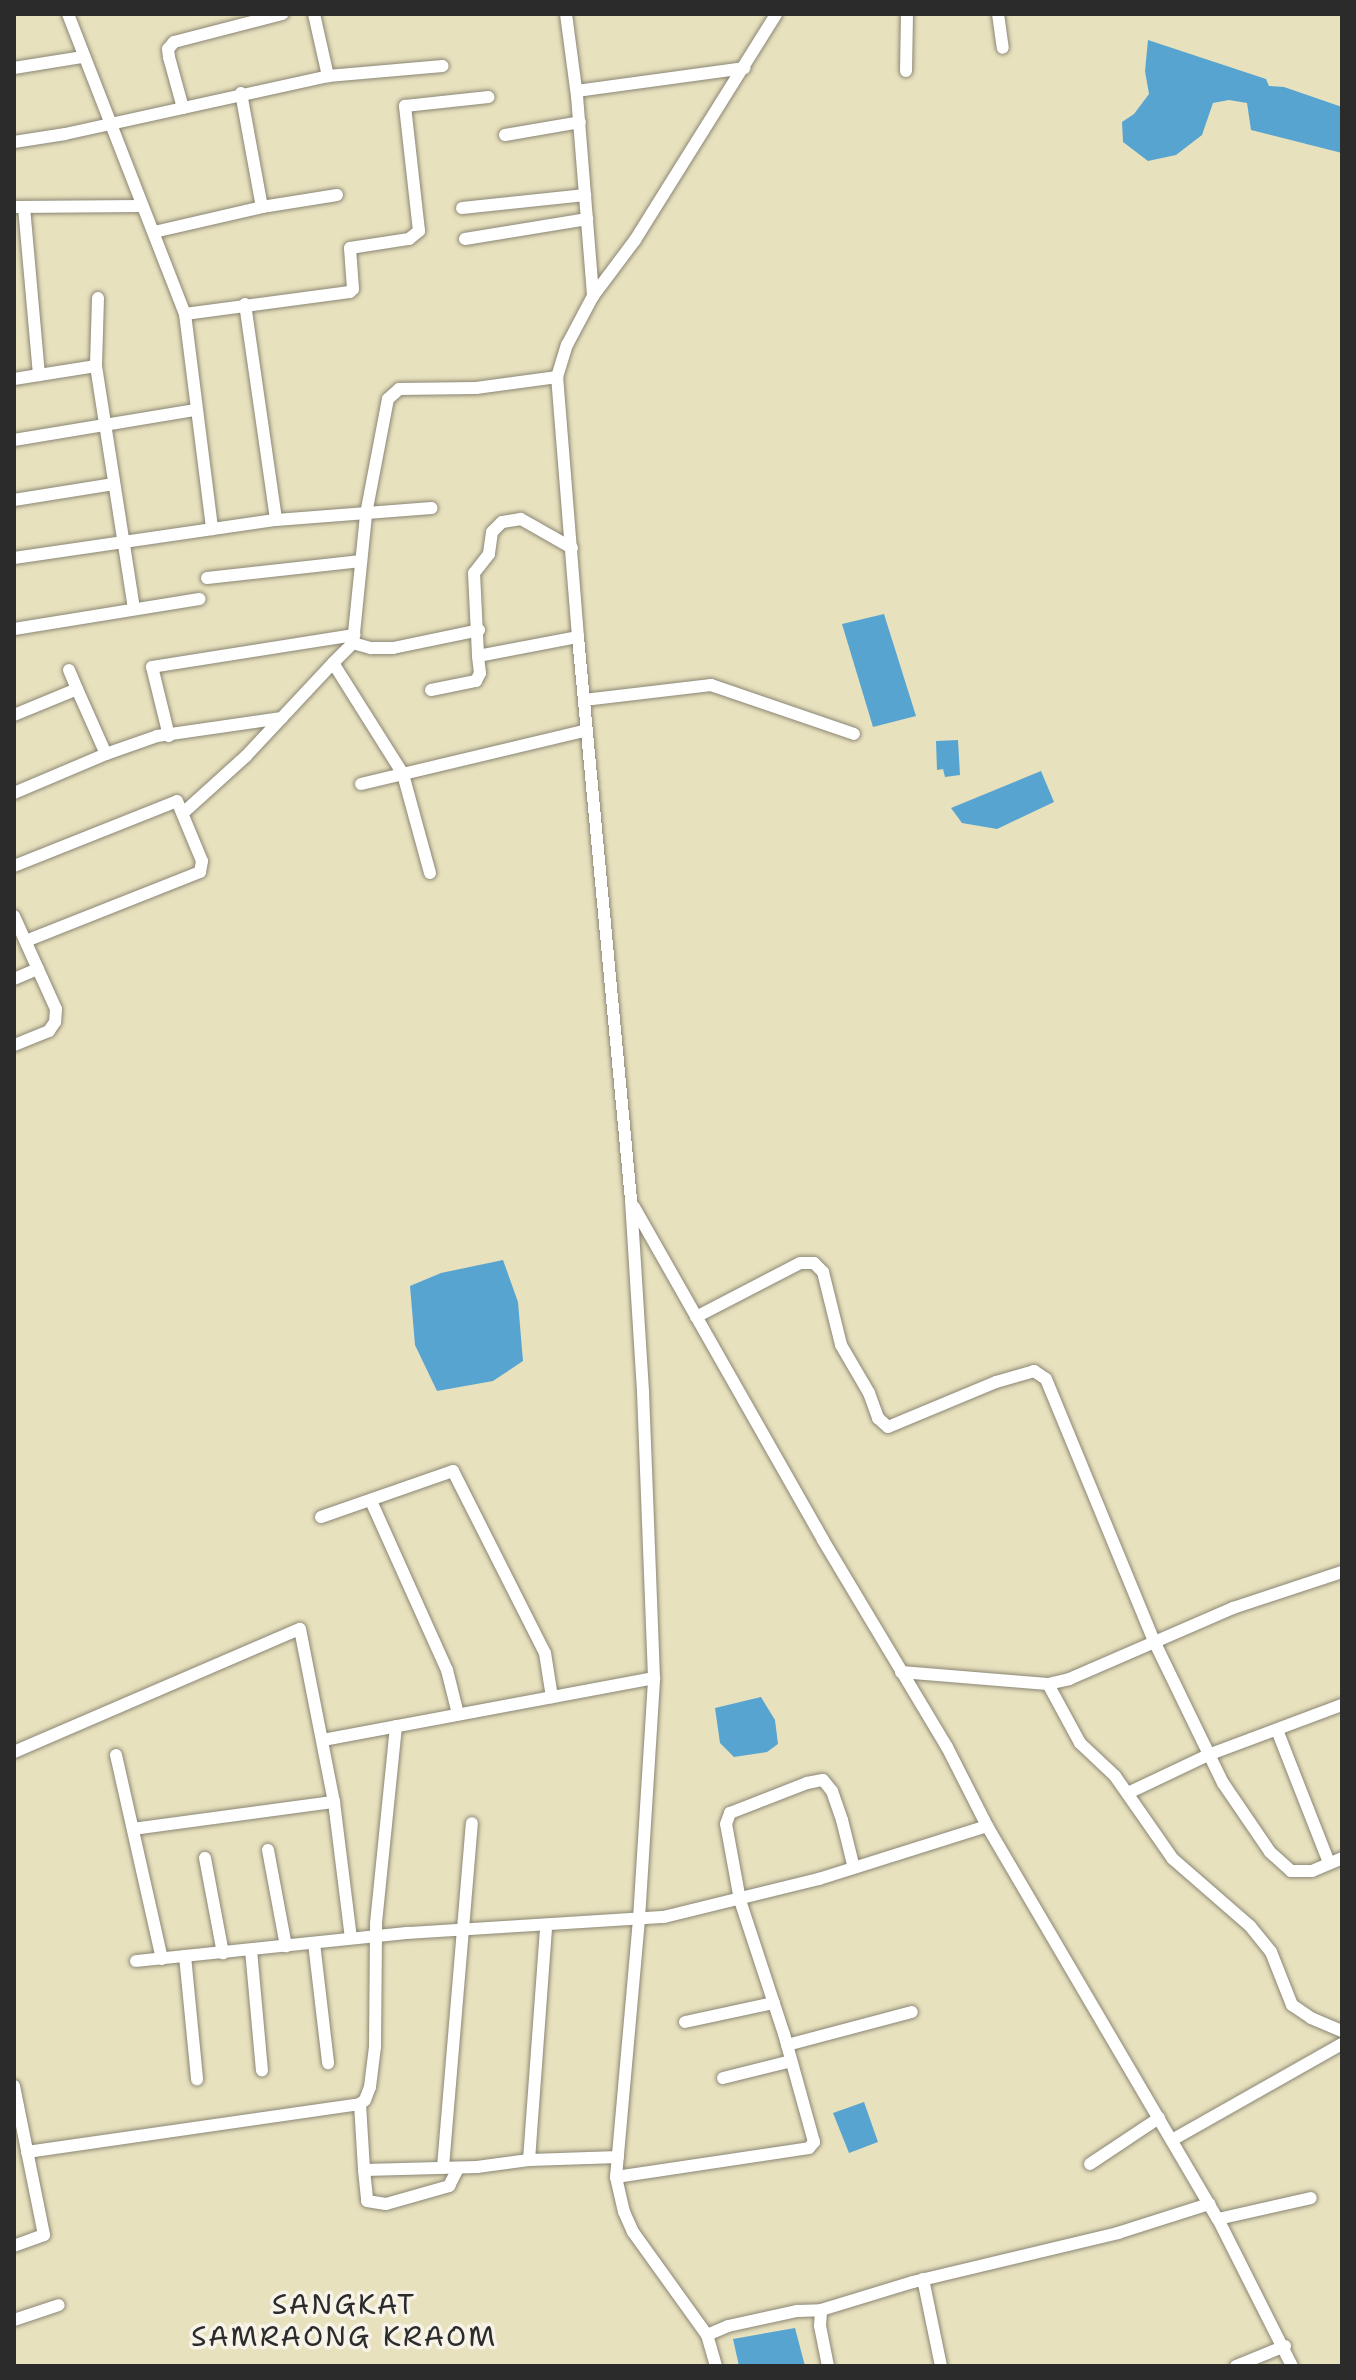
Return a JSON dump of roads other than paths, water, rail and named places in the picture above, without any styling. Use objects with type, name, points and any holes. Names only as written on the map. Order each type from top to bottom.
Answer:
[{"type":"street","points":[[68,14],[185,314],[212,529]]},
{"type":"street","points":[[183,108],[169,57],[168,49],[174,42],[282,14]]},
{"type":"street","points":[[314,14],[328,76]]},
{"type":"street","points":[[566,14],[580,122],[593,296]]},
{"type":"street","points":[[716,2366],[707,2335],[633,2232],[624,2212],[616,2177],[639,1919],[654,1678],[643,1391],[631,1200],[557,377],[567,345],[593,296],[635,240],[776,14]]},
{"type":"street","points":[[906,71],[907,14]]},
{"type":"street","points":[[998,14],[1003,48]]},
{"type":"street","points":[[14,68],[83,57]]},
{"type":"street","points":[[14,142],[328,76],[443,66]]},
{"type":"street","points":[[577,91],[744,68]]},
{"type":"street","points":[[241,93],[262,207]]},
{"type":"street","points":[[185,314],[350,292],[353,289],[350,248],[409,239],[419,231],[405,106],[489,97]]},
{"type":"street","points":[[505,135],[580,122]]},
{"type":"street","points":[[154,232],[254,212],[262,207],[337,195]]},
{"type":"street","points":[[462,208],[585,195]]},
{"type":"street","points":[[39,375],[19,207],[142,206]]},
{"type":"street","points":[[465,239],[587,219]]},
{"type":"street","points":[[98,298],[96,366],[134,608]]},
{"type":"street","points":[[245,304],[276,520]]},
{"type":"street","points":[[14,379],[96,366]]},
{"type":"street","points":[[183,813],[282,718],[353,639],[366,514],[392,393],[399,389],[476,388],[557,377]]},
{"type":"street","points":[[14,440],[196,410]]},
{"type":"street","points":[[14,500],[114,484]]},
{"type":"street","points":[[14,558],[276,520],[432,508]]},
{"type":"street","points":[[431,690],[476,681],[480,673],[474,573],[489,554],[492,532],[502,522],[521,519],[572,548]]},
{"type":"street","points":[[207,578],[361,561]]},
{"type":"street","points":[[14,629],[200,599]]},
{"type":"street","points":[[169,736],[152,667],[353,639],[371,648],[393,648],[479,630]]},
{"type":"street","points":[[478,656],[578,637]]},
{"type":"street","points":[[333,663],[403,774],[430,873]]},
{"type":"street","points":[[69,670],[106,754]]},
{"type":"street","points":[[584,700],[711,685],[854,734]]},
{"type":"street","points":[[14,715],[77,689]]},
{"type":"street","points":[[14,793],[106,754],[169,736],[282,718]]},
{"type":"street","points":[[361,784],[587,730]]},
{"type":"street","points":[[14,866],[177,801],[202,861],[200,872],[26,941]]},
{"type":"street","points":[[14,916],[56,1009],[55,1022],[49,1031],[14,1045]]},
{"type":"street","points":[[14,979],[38,969]]},
{"type":"street","points":[[631,1200],[947,1747],[987,1826],[1218,2219],[1285,2346],[1292,2366]]},
{"type":"street","points":[[696,1317],[800,1263],[814,1263],[823,1272],[841,1345],[869,1393],[878,1418],[888,1427],[996,1382],[1034,1371],[1046,1379],[1154,1641],[1208,1755],[1270,1852],[1284,1866],[1302,1873],[1342,1858]]},
{"type":"street","points":[[321,1517],[453,1471],[545,1653],[552,1697]]},
{"type":"street","points":[[371,1501],[447,1670],[458,1714]]},
{"type":"street","points":[[901,1672],[1048,1684],[1069,1679],[1233,1608],[1342,1572]]},
{"type":"street","points":[[14,1752],[300,1629],[334,1802],[351,1938]]},
{"type":"street","points":[[323,1740],[654,1678]]},
{"type":"street","points":[[1048,1684],[1080,1743],[1128,1793],[1173,1859],[1250,1926],[1271,1952],[1292,2005],[1311,2018],[1342,2031]]},
{"type":"street","points":[[1128,1793],[1208,1755],[1342,1705]]},
{"type":"street","points":[[14,2166],[28,2155],[360,2104],[368,2096],[375,2047],[377,1936],[396,1726]]},
{"type":"street","points":[[1277,1730],[1329,1863]]},
{"type":"street","points":[[116,1755],[162,1959]]},
{"type":"street","points":[[616,2177],[809,2148],[814,2142],[787,2045],[740,1900],[727,1839],[726,1824],[730,1813],[807,1783],[823,1780],[832,1791],[854,1868]]},
{"type":"street","points":[[133,1829],[334,1802]]},
{"type":"street","points":[[443,2167],[472,1823]]},
{"type":"street","points":[[136,1961],[351,1938],[664,1917],[740,1900],[920,1850],[987,1826]]},
{"type":"street","points":[[268,1850],[286,1946]]},
{"type":"street","points":[[205,1858],[223,1953]]},
{"type":"street","points":[[529,2160],[546,1926]]},
{"type":"street","points":[[314,1943],[328,2063]]},
{"type":"street","points":[[251,1950],[262,2071]]},
{"type":"street","points":[[185,1956],[197,2079]]},
{"type":"street","points":[[685,2022],[774,2003]]},
{"type":"street","points":[[787,2045],[912,2012]]},
{"type":"street","points":[[1172,2140],[1342,2044]]},
{"type":"street","points":[[723,2078],[791,2061]]},
{"type":"street","points":[[14,2086],[44,2235],[14,2246]]},
{"type":"street","points":[[360,2104],[367,2201],[386,2204],[449,2186],[458,2168]]},
{"type":"street","points":[[1090,2164],[1159,2118]]},
{"type":"street","points":[[364,2170],[458,2168],[529,2160],[618,2157]]},
{"type":"street","points":[[1218,2219],[1311,2198]]},
{"type":"street","points":[[707,2335],[769,2317],[821,2310],[923,2279],[1118,2233],[1209,2204]]},
{"type":"street","points":[[923,2279],[941,2366]]},
{"type":"street","points":[[14,2320],[59,2305]]},
{"type":"street","points":[[821,2310],[820,2326],[828,2366]]},
{"type":"street","points":[[1236,2366],[1285,2346]]},
{"type":"water","points":[[1148,40],[1266,79],[1269,86],[1284,87],[1342,107],[1342,153],[1251,130],[1247,103],[1229,100],[1213,103],[1202,135],[1176,155],[1148,161],[1123,142],[1122,122],[1134,114],[1149,94],[1145,71]]},
{"type":"water","points":[[884,614],[916,716],[873,727],[842,624]]},
{"type":"water","points":[[958,740],[960,775],[945,777],[943,769],[937,770],[936,741]]},
{"type":"water","points":[[1041,771],[1054,802],[997,829],[962,823],[951,808]]},
{"type":"water","points":[[503,1260],[518,1302],[523,1361],[493,1381],[437,1391],[415,1345],[410,1286],[441,1273]]},
{"type":"water","points":[[761,1697],[775,1720],[778,1744],[767,1752],[734,1757],[720,1743],[715,1708]]},
{"type":"water","points":[[864,2102],[878,2142],[849,2153],[833,2113]]},
{"type":"water","points":[[795,2328],[805,2366],[739,2366],[733,2339]]},
{"type":"district","name":"SANGKAT SAMRAONG KRAOM","points":[[344,2320]]}]
